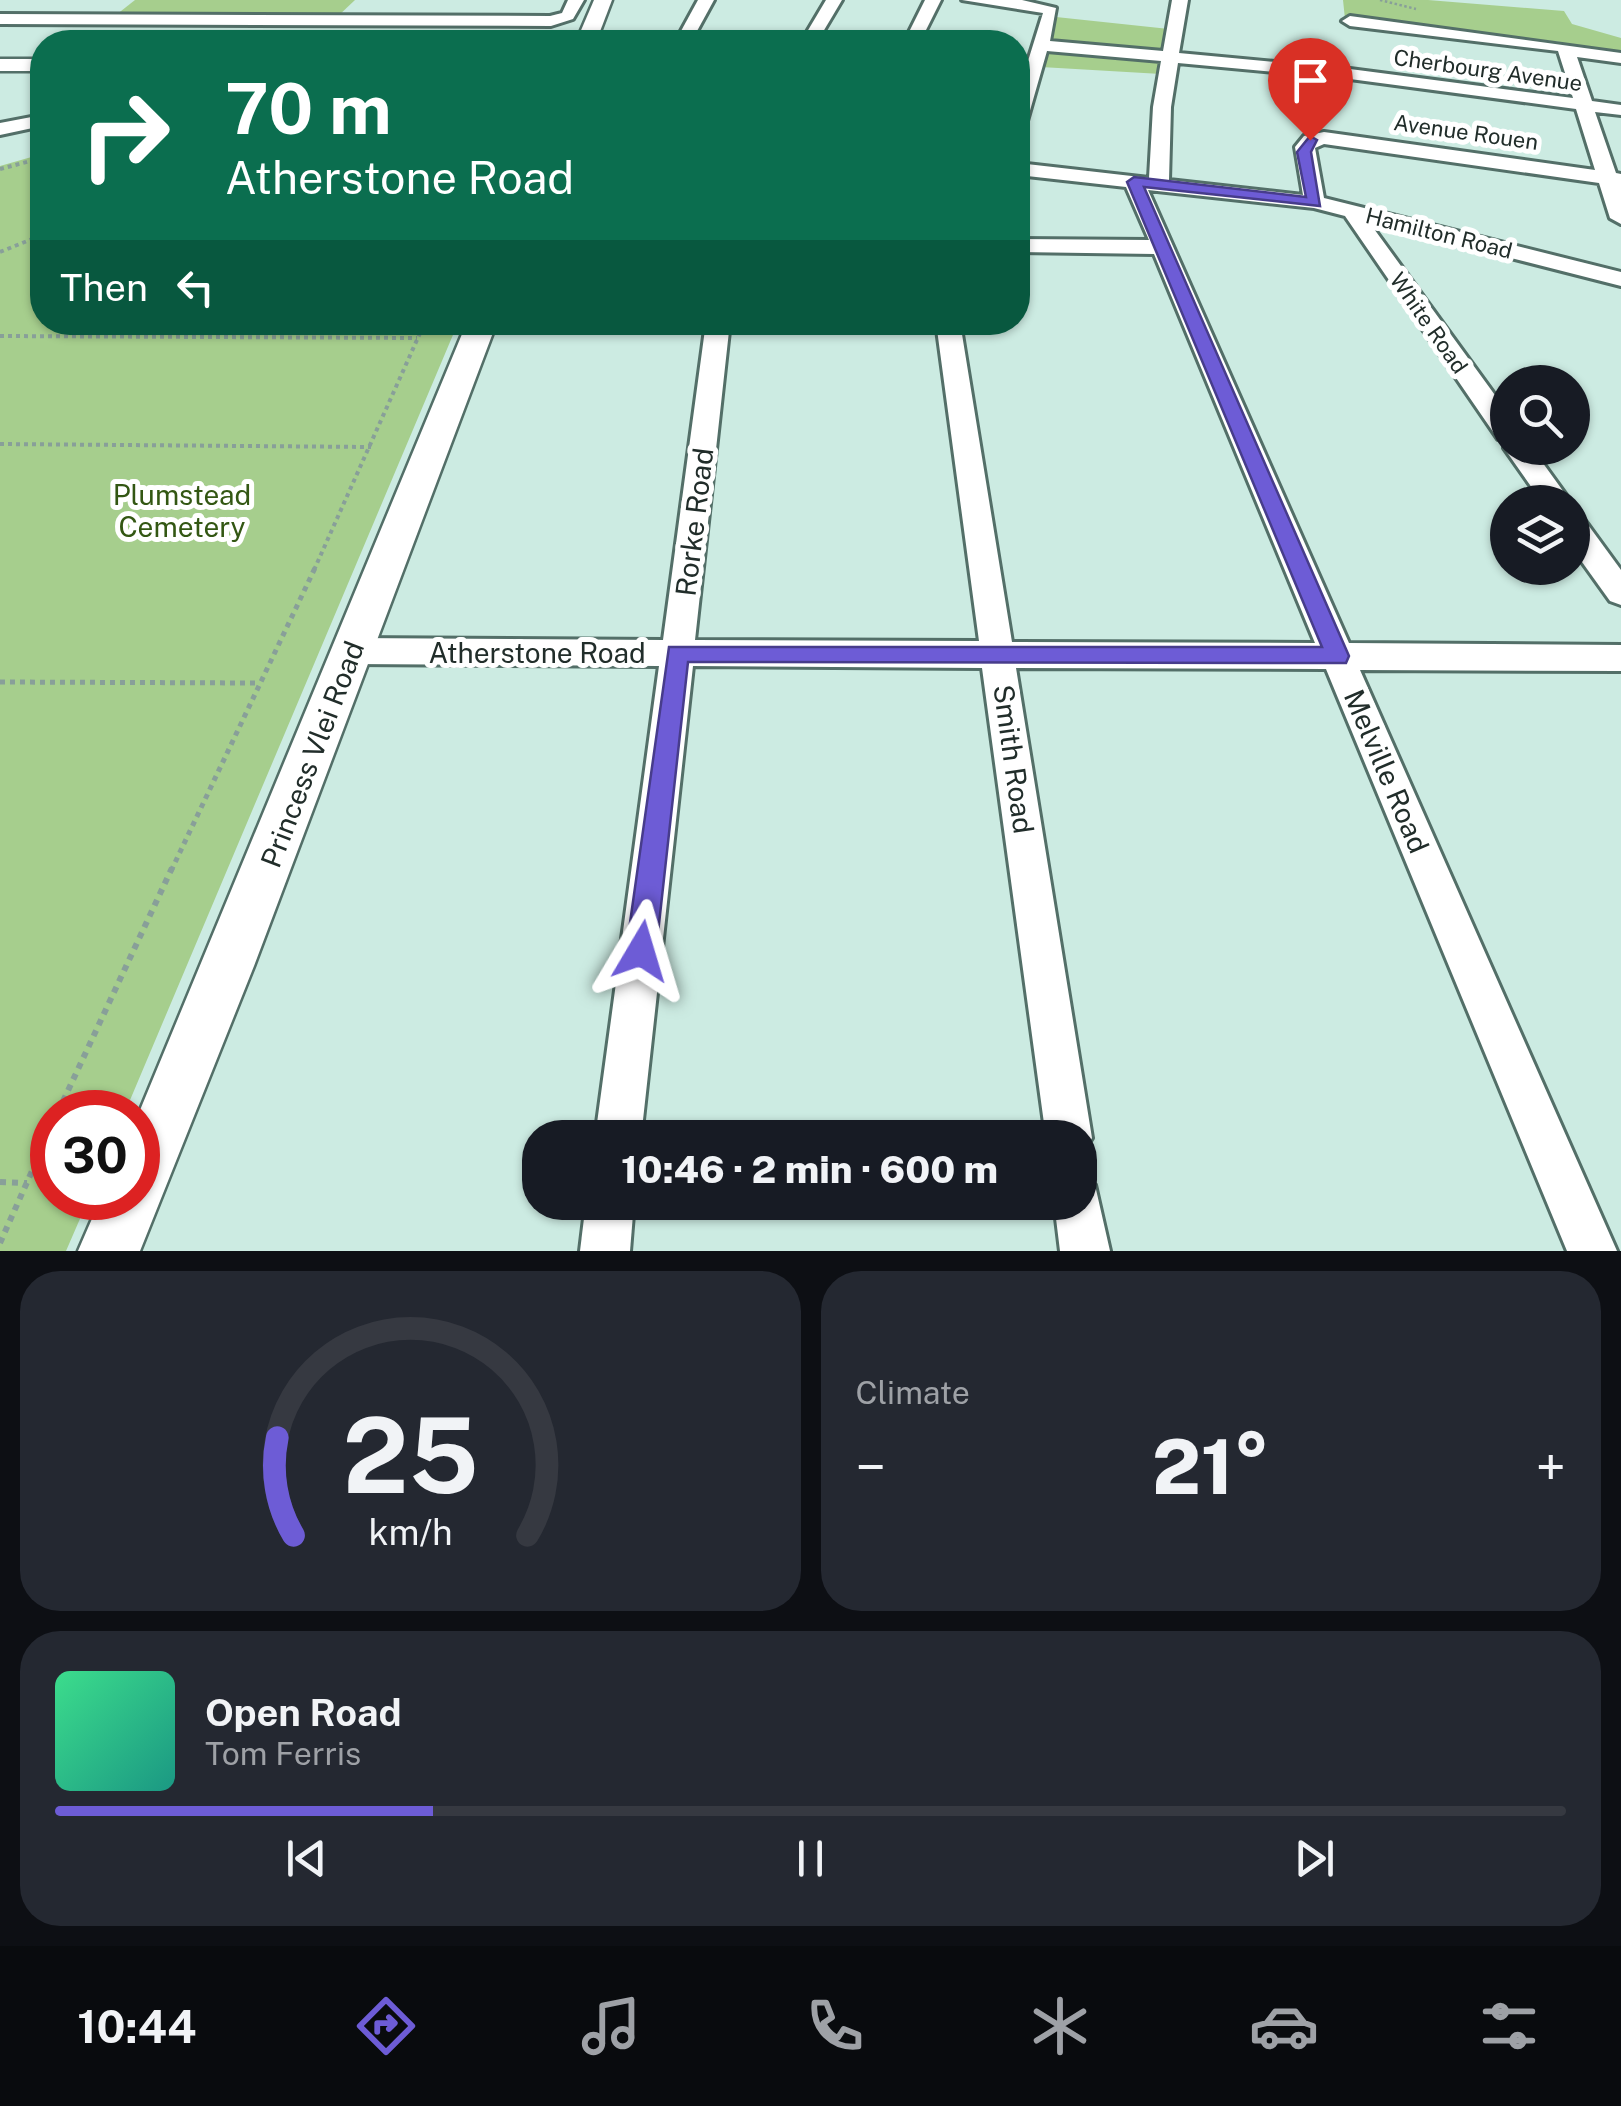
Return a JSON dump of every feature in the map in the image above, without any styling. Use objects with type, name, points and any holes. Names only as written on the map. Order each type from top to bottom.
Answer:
[{"type":"street","points":[[87,30],[126,0]]},
{"type":"street","points":[[335,30],[360,0]]},
{"type":"street","points":[[0,19],[557,21],[568,16],[576,0]]},
{"type":"street","points":[[690,30],[706,0]]},
{"type":"street","points":[[816,30],[834,0]]},
{"type":"street","points":[[918,30],[933,0]]},
{"type":"street","points":[[970,0],[1050,10],[1030,78]]},
{"type":"street","points":[[1147,183],[1180,0]]},
{"type":"street","points":[[591,30],[601,5]]},
{"type":"street","points":[[1350,21],[1621,58]]},
{"type":"street","name":"Cherbourg Avenue","points":[[1041,46],[1171,56],[1621,110]]},
{"type":"street","points":[[1566,49],[1583,105],[1614,179],[1621,218]]},
{"type":"street","points":[[0,65],[30,65]]},
{"type":"street","points":[[0,114],[30,108]]},
{"type":"street","points":[[0,129],[30,123]]},
{"type":"street","name":"Avenue Rouen","points":[[1314,202],[1304,152],[1307,143],[1317,138],[1614,179]]},
{"type":"street","name":"Hamilton Road","points":[[1030,169],[1314,202],[1621,278]]},
{"type":"street","name":"Melville Road","points":[[1147,183],[1162,247],[1592,1251]]},
{"type":"street","name":"White Road","points":[[1357,212],[1355,218],[1490,408]]},
{"type":"street","points":[[1030,246],[1162,247]]},
{"type":"street","name":"Princess Vlei Road","points":[[160,1128],[477,335]]},
{"type":"street","name":"Rorke Road","points":[[620,1120],[716,335]]},
{"type":"street","name":"Smith Road","points":[[950,335],[1066,1120]]},
{"type":"street","points":[[1590,550],[1621,593]]},
{"type":"street","name":"Atherstone Road","points":[[352,651],[1621,658]]},
{"type":"street","points":[[109,1251],[122,1220]]},
{"type":"street","points":[[604,1251],[608,1220]]},
{"type":"street","points":[[1081,1220],[1086,1251]]},
{"type":"path","points":[[0,169],[30,161]]},
{"type":"path","points":[[0,252],[30,238]]},
{"type":"path","points":[[68,1090],[371,447],[419,335]]},
{"type":"path","points":[[0,336],[418,338]]},
{"type":"path","points":[[0,444],[371,447]]},
{"type":"path","points":[[0,682],[257,683]]},
{"type":"path","points":[[0,1243],[30,1174]]},
{"type":"path","points":[[0,1182],[26,1183]]},
{"type":"green space","points":[[135,0],[355,0],[337,17],[116,15]]},
{"type":"green space","points":[[1343,0],[1428,0],[1564,11],[1572,24],[1621,38],[1621,56],[1571,49],[1560,42],[1376,22],[1350,14],[1345,19]]},
{"type":"green space","points":[[1056,17],[1169,29],[1165,49],[1155,53],[1049,41]]},
{"type":"green space","points":[[1047,50],[1163,62],[1161,74],[1041,67]]},
{"type":"green space","name":"Plumstead Cemetery","points":[[30,157],[30,335],[453,335],[134,1090],[30,1090],[30,1220],[79,1220],[66,1251],[0,1251],[0,166]]},
{"type":"route","points":[[641,951],[678,653],[1338,656],[1134,182],[1314,202],[1304,152],[1310,140]]}]
